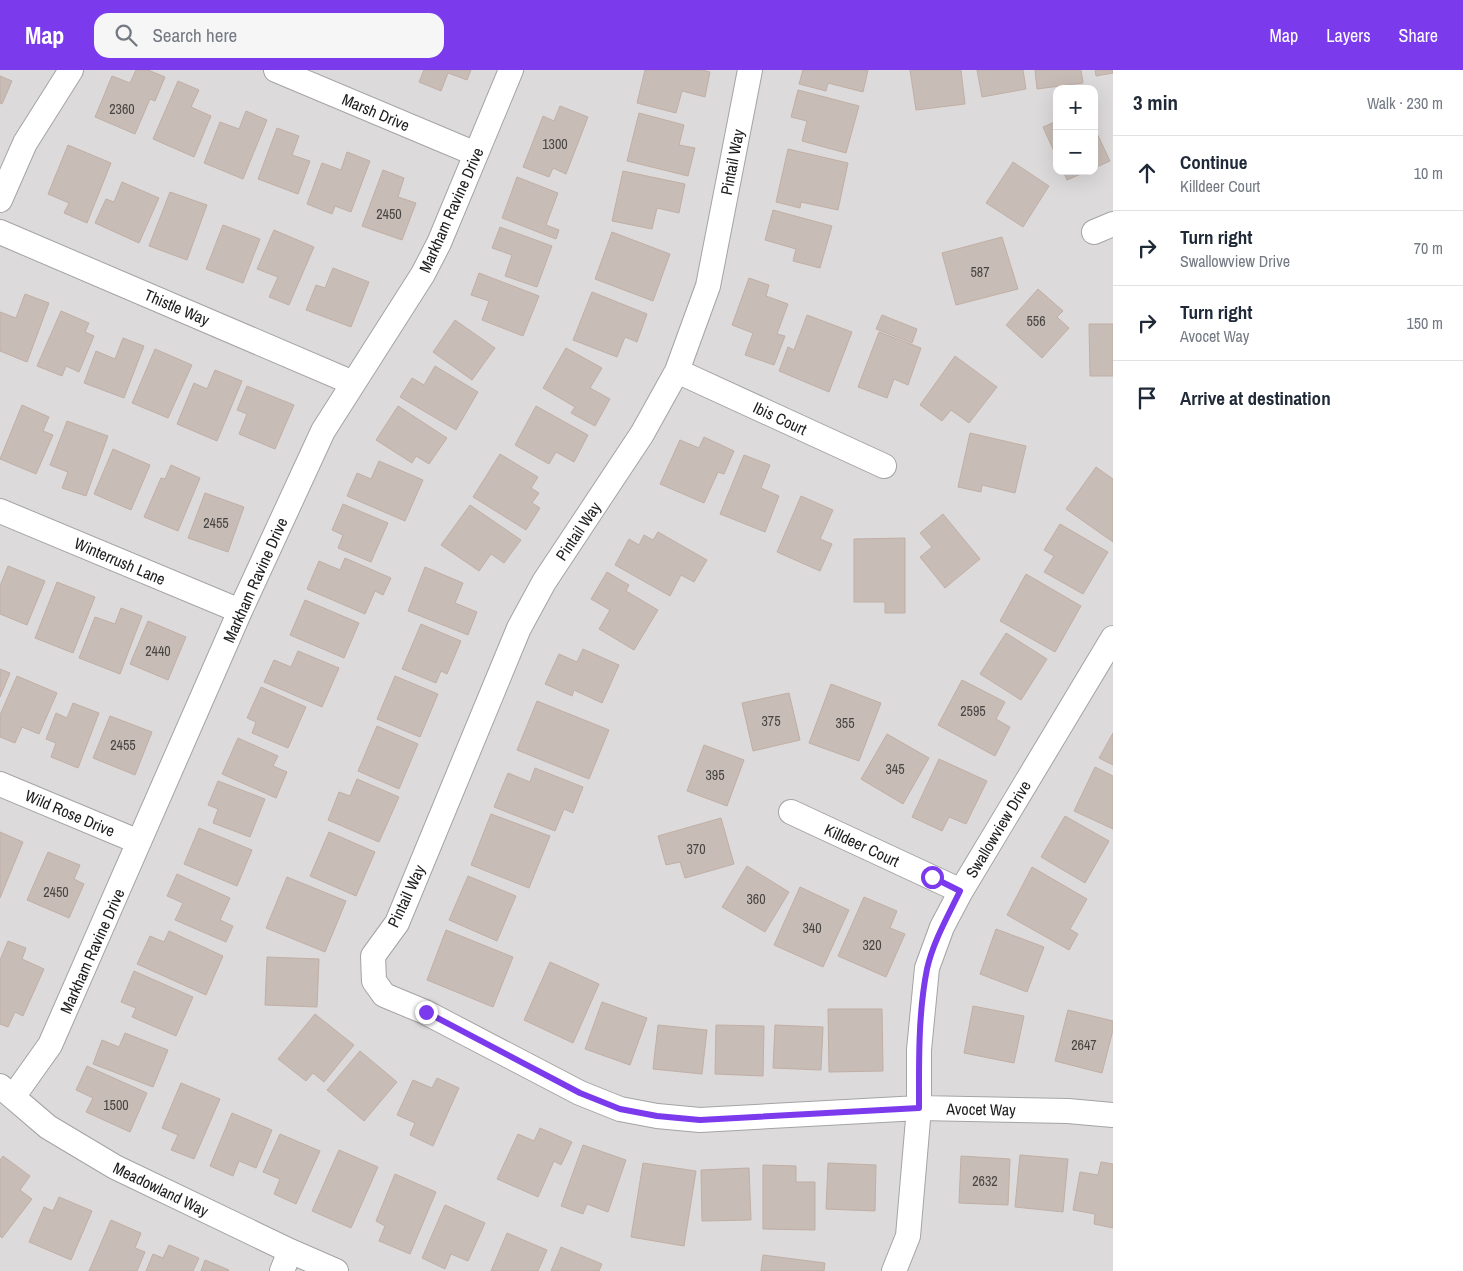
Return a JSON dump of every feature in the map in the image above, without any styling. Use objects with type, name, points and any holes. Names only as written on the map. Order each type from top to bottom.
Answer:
[{"type":"street","points":[[0,200],[25,143],[71,70]]},
{"type":"street","name":"Marsh Drive","points":[[276,70],[476,154]]},
{"type":"street","name":"Markham Ravine Drive","points":[[7,1092],[50,1045],[240,611],[323,432],[423,274],[439,243],[511,70]]},
{"type":"street","name":"Pintail Way","points":[[374,981],[373,956],[397,923],[519,628],[544,582],[642,434],[677,370],[708,286],[750,70]]},
{"type":"street","name":"Thistle Way","points":[[0,232],[353,383]]},
{"type":"street","name":"Ibis Court","points":[[677,370],[884,466]]},
{"type":"street","name":"Winterrush Lane","points":[[0,511],[240,611]]},
{"type":"street","name":"Swallowview Drive","points":[[894,1271],[908,1236],[919,1108],[919,1050],[927,968],[942,927],[960,891],[1113,638]]},
{"type":"street","name":"Wild Rose Drive","points":[[0,784],[139,842]]},
{"type":"street","name":"Killdeer Court","points":[[791,812],[960,891]]},
{"type":"street","name":"Avocet Way","points":[[374,981],[384,995],[426,1012],[580,1093],[620,1109],[657,1116],[700,1120],[919,1108],[1068,1111],[1113,1116]]},
{"type":"street","name":"Meadowland Way","points":[[7,1092],[48,1127],[115,1167],[286,1261],[336,1271]]},
{"type":"shaded area","points":[[0,70],[1113,70],[1113,1271],[0,1271]]},
{"type":"building","points":[[136,70],[148,70],[165,77],[155,101],[150,99],[135,134],[95,117],[112,76],[130,83]]},
{"type":"building","points":[[424,70],[471,70],[467,80],[448,73],[441,91],[419,82]]},
{"type":"building","points":[[645,70],[702,70],[710,72],[705,97],[682,91],[676,113],[637,103]]},
{"type":"building","points":[[803,70],[868,70],[863,92],[828,83],[826,91],[799,84]]},
{"type":"building","points":[[910,70],[961,70],[965,104],[916,110]]},
{"type":"building","points":[[977,70],[1023,70],[1026,89],[982,97]]},
{"type":"building","points":[[1035,70],[1081,70],[1083,83],[1053,85],[1053,87],[1037,89]]},
{"type":"building","points":[[1095,70],[1113,70],[1113,73],[1096,76]]},
{"type":"building","points":[[0,76],[12,81],[2,104],[0,103]]},
{"type":"building","points":[[178,81],[199,90],[191,107],[211,116],[194,157],[153,139]]},
{"type":"building","points":[[798,90],[859,106],[846,153],[802,141],[807,121],[791,117]]},
{"type":"building","points":[[560,106],[588,117],[566,174],[553,168],[549,177],[523,167],[543,116],[554,121]]},
{"type":"building","points":[[246,111],[267,120],[243,179],[204,163],[220,122],[239,129]]},
{"type":"building","points":[[639,113],[684,125],[679,145],[695,148],[688,176],[627,161]]},
{"type":"building","points":[[1053,123],[1053,149],[1043,127]]},
{"type":"building","points":[[277,128],[299,136],[292,155],[310,161],[298,194],[258,179]]},
{"type":"building","points":[[1098,136],[1110,161],[1098,166]]},
{"type":"building","points":[[68,145],[111,163],[87,223],[64,213],[69,203],[48,194]]},
{"type":"building","points":[[788,149],[848,163],[838,210],[801,202],[800,208],[776,202]]},
{"type":"building","points":[[347,152],[370,161],[351,212],[335,206],[332,214],[307,204],[322,163],[341,170]]},
{"type":"building","points":[[1013,162],[1049,186],[1023,227],[986,203]]},
{"type":"building","points":[[383,170],[404,178],[398,197],[416,203],[402,240],[362,226]]},
{"type":"building","points":[[623,171],[685,184],[679,213],[657,208],[652,229],[612,221]]},
{"type":"building","points":[[1065,175],[1079,175],[1067,180]]},
{"type":"building","points":[[517,177],[558,193],[546,225],[559,230],[556,239],[502,218]]},
{"type":"building","points":[[122,182],[159,198],[139,243],[95,223],[106,199],[114,202]]},
{"type":"building","points":[[170,192],[207,205],[187,260],[149,246]]},
{"type":"building","points":[[773,210],[832,226],[820,268],[793,261],[796,249],[765,240]]},
{"type":"building","points":[[223,225],[260,239],[243,283],[206,269]]},
{"type":"building","points":[[500,227],[552,246],[537,287],[505,276],[512,255],[492,248]]},
{"type":"building","points":[[274,230],[314,247],[289,305],[269,297],[278,277],[257,269]]},
{"type":"building","points":[[612,232],[670,254],[653,301],[595,279]]},
{"type":"building","points":[[1002,237],[1018,289],[956,305],[942,253]]},
{"type":"building","points":[[333,268],[369,282],[351,327],[306,310],[316,285],[325,288]]},
{"type":"building","points":[[479,273],[539,296],[523,336],[482,320],[489,301],[471,295]]},
{"type":"building","points":[[749,278],[769,285],[766,296],[788,304],[777,334],[785,336],[774,365],[745,355],[753,333],[732,325]]},
{"type":"building","points":[[1038,289],[1063,311],[1057,317],[1069,328],[1042,358],[1006,325]]},
{"type":"building","points":[[592,292],[647,314],[637,342],[625,337],[617,357],[573,340]]},
{"type":"building","points":[[25,294],[49,303],[27,362],[0,351],[0,312],[16,318]]},
{"type":"building","points":[[61,311],[89,323],[85,332],[94,336],[79,372],[66,366],[62,376],[37,366]]},
{"type":"building","points":[[807,315],[852,332],[829,392],[779,371],[788,347],[794,350]]},
{"type":"building","points":[[882,315],[917,329],[912,343],[876,329]]},
{"type":"building","points":[[455,320],[495,348],[472,380],[433,352]]},
{"type":"building","points":[[1089,324],[1113,324],[1113,376],[1090,376]]},
{"type":"building","points":[[879,332],[921,348],[908,385],[894,379],[887,398],[858,387]]},
{"type":"building","points":[[123,338],[144,346],[124,398],[84,383],[96,351],[115,359]]},
{"type":"building","points":[[566,348],[602,368],[590,388],[610,399],[595,426],[571,413],[575,407],[543,388]]},
{"type":"building","points":[[155,349],[192,365],[168,418],[132,403]]},
{"type":"building","points":[[955,356],[997,387],[969,423],[951,410],[942,421],[920,405]]},
{"type":"building","points":[[435,366],[478,392],[456,430],[400,397],[412,378],[424,385]]},
{"type":"building","points":[[215,370],[242,381],[217,441],[177,424],[194,383],[207,389]]},
{"type":"building","points":[[247,386],[294,405],[275,449],[239,434],[247,414],[237,410]]},
{"type":"building","points":[[22,405],[49,417],[43,431],[53,435],[36,474],[0,459]]},
{"type":"building","points":[[398,406],[447,438],[429,464],[416,456],[412,463],[376,440]]},
{"type":"building","points":[[536,406],[588,435],[574,462],[556,452],[549,464],[515,445]]},
{"type":"building","points":[[67,421],[108,436],[86,496],[62,488],[68,472],[50,465]]},
{"type":"building","points":[[970,433],[1026,446],[1015,493],[982,485],[981,492],[958,487]]},
{"type":"building","points":[[704,437],[734,451],[724,474],[718,472],[704,503],[660,484],[680,440],[699,448]]},
{"type":"building","points":[[113,449],[150,465],[131,510],[94,494]]},
{"type":"building","points":[[500,454],[538,477],[531,488],[539,493],[532,503],[540,508],[526,530],[473,497]]},
{"type":"building","points":[[744,455],[770,465],[761,488],[779,496],[765,532],[720,514]]},
{"type":"building","points":[[379,461],[423,480],[405,521],[347,496],[357,473],[371,479]]},
{"type":"building","points":[[171,465],[200,478],[178,531],[144,517],[161,478],[165,479]]},
{"type":"building","points":[[1096,467],[1113,479],[1113,542],[1066,509]]},
{"type":"building","points":[[205,493],[244,507],[228,552],[188,538]]},
{"type":"building","points":[[801,496],[833,510],[820,539],[832,544],[820,571],[777,552]]},
{"type":"building","points":[[343,504],[388,523],[371,562],[338,548],[343,535],[332,530]]},
{"type":"building","points":[[470,505],[521,540],[504,563],[491,554],[479,571],[441,545]]},
{"type":"building","points":[[943,514],[980,559],[945,588],[920,557],[932,547],[920,533]]},
{"type":"building","points":[[1060,524],[1108,552],[1083,594],[1044,572],[1054,556],[1044,550]]},
{"type":"building","points":[[658,532],[707,560],[694,582],[681,575],[670,596],[615,565],[629,539],[639,545],[644,535],[653,540]]},
{"type":"building","points":[[905,538],[905,613],[885,613],[885,602],[854,602],[854,539]]},
{"type":"building","points":[[345,558],[391,578],[383,595],[375,591],[365,614],[307,589],[319,561],[340,570]]},
{"type":"building","points":[[8,566],[45,581],[27,625],[0,614],[0,586]]},
{"type":"building","points":[[425,567],[463,583],[455,603],[477,612],[468,635],[408,611]]},
{"type":"building","points":[[607,572],[629,585],[626,591],[658,610],[634,650],[599,629],[610,610],[591,599]]},
{"type":"building","points":[[1026,574],[1081,606],[1055,652],[1000,621]]},
{"type":"building","points":[[57,582],[95,597],[73,653],[35,638]]},
{"type":"building","points":[[305,600],[359,623],[344,658],[290,635]]},
{"type":"building","points":[[121,608],[142,616],[120,674],[79,658],[95,617],[115,624]]},
{"type":"building","points":[[148,621],[186,637],[168,680],[130,664]]},
{"type":"building","points":[[421,624],[461,641],[447,674],[441,671],[436,683],[402,669]]},
{"type":"building","points":[[1006,633],[1047,659],[1021,700],[980,674]]},
{"type":"building","points":[[583,649],[619,665],[602,703],[574,690],[572,696],[545,684],[559,654],[577,662]]},
{"type":"building","points":[[298,651],[339,668],[322,707],[264,682],[274,660],[291,667]]},
{"type":"building","points":[[0,669],[10,673],[0,697]]},
{"type":"building","points":[[17,676],[57,693],[39,734],[22,727],[15,743],[0,737],[0,715]]},
{"type":"building","points":[[395,676],[438,694],[420,737],[377,719]]},
{"type":"building","points":[[962,680],[1005,702],[996,719],[1010,727],[995,756],[938,725]]},
{"type":"building","points":[[831,684],[881,703],[859,761],[809,743]]},
{"type":"building","points":[[261,687],[306,707],[288,748],[252,733],[256,722],[247,718]]},
{"type":"building","points":[[789,693],[800,740],[753,751],[742,703]]},
{"type":"building","points":[[537,701],[609,730],[589,779],[517,750]]},
{"type":"building","points":[[73,703],[99,713],[78,768],[51,757],[56,743],[46,739],[56,713],[67,718]]},
{"type":"building","points":[[110,716],[152,732],[135,775],[93,758]]},
{"type":"building","points":[[377,726],[418,744],[399,789],[358,771]]},
{"type":"building","points":[[1113,733],[1113,765],[1099,758]]},
{"type":"building","points":[[887,734],[929,758],[903,804],[861,779]]},
{"type":"building","points":[[238,738],[278,756],[273,766],[287,772],[276,798],[222,774]]},
{"type":"building","points":[[704,745],[744,760],[727,806],[687,791]]},
{"type":"building","points":[[939,759],[987,781],[966,824],[949,817],[942,831],[912,817]]},
{"type":"building","points":[[1095,767],[1113,776],[1113,829],[1074,811]]},
{"type":"building","points":[[535,768],[583,787],[573,813],[564,809],[555,831],[494,807],[508,773],[530,782]]},
{"type":"building","points":[[357,779],[399,797],[379,842],[328,820],[339,792],[350,796]]},
{"type":"building","points":[[218,781],[265,799],[250,837],[213,823],[218,809],[208,805]]},
{"type":"building","points":[[491,814],[550,836],[529,888],[471,865]]},
{"type":"building","points":[[1065,816],[1109,841],[1085,883],[1041,857]]},
{"type":"building","points":[[721,818],[734,864],[685,878],[680,862],[666,865],[658,836]]},
{"type":"building","points":[[199,828],[252,850],[237,886],[184,864]]},
{"type":"building","points":[[0,832],[23,842],[0,898]]},
{"type":"building","points":[[329,832],[375,852],[356,896],[310,876]]},
{"type":"building","points":[[48,852],[80,865],[74,879],[84,884],[69,918],[27,900]]},
{"type":"building","points":[[747,866],[789,892],[765,932],[722,907]]},
{"type":"building","points":[[1032,867],[1087,899],[1070,929],[1078,934],[1069,950],[1007,915]]},
{"type":"building","points":[[177,874],[230,898],[220,920],[233,926],[226,942],[175,920],[183,903],[167,896]]},
{"type":"building","points":[[468,876],[516,896],[497,941],[449,920]]},
{"type":"building","points":[[287,877],[346,901],[325,952],[266,928]]},
{"type":"building","points":[[800,887],[849,910],[823,967],[774,945]]},
{"type":"building","points":[[864,897],[897,911],[890,928],[905,934],[886,977],[838,956]]},
{"type":"building","points":[[996,929],[1044,947],[1027,992],[980,974]]},
{"type":"building","points":[[446,930],[513,957],[493,1007],[427,980]]},
{"type":"building","points":[[169,931],[223,956],[206,995],[137,964],[150,936],[164,942]]},
{"type":"building","points":[[8,941],[26,948],[22,959],[44,969],[23,1016],[15,1012],[8,1027],[0,1024],[0,960]]},
{"type":"building","points":[[267,957],[319,959],[317,1007],[265,1005]]},
{"type":"building","points":[[550,962],[599,984],[573,1043],[524,1020]]},
{"type":"building","points":[[134,971],[193,997],[176,1036],[132,1017],[136,1008],[121,1002]]},
{"type":"building","points":[[602,1002],[647,1018],[630,1065],[585,1049]]},
{"type":"building","points":[[973,1006],[1024,1016],[1014,1063],[964,1053]]},
{"type":"building","points":[[828,1009],[882,1009],[883,1071],[829,1072]]},
{"type":"building","points":[[1068,1010],[1113,1021],[1113,1030],[1102,1073],[1055,1061]]},
{"type":"building","points":[[315,1014],[354,1045],[324,1082],[313,1073],[306,1081],[278,1059]]},
{"type":"building","points":[[658,1025],[707,1030],[702,1074],[653,1069]]},
{"type":"building","points":[[716,1025],[764,1026],[763,1076],[715,1074]]},
{"type":"building","points":[[775,1025],[823,1027],[821,1070],[773,1068]]},
{"type":"building","points":[[125,1033],[168,1050],[153,1087],[93,1064],[102,1040],[119,1047]]},
{"type":"building","points":[[360,1051],[397,1082],[364,1121],[327,1090]]},
{"type":"building","points":[[87,1066],[147,1093],[130,1132],[86,1112],[93,1098],[76,1090]]},
{"type":"building","points":[[437,1078],[459,1088],[433,1146],[410,1135],[415,1123],[397,1115],[413,1080],[432,1088]]},
{"type":"building","points":[[181,1083],[220,1099],[194,1159],[171,1150],[178,1135],[162,1128]]},
{"type":"building","points":[[232,1113],[272,1130],[256,1168],[239,1161],[233,1176],[210,1166]]},
{"type":"building","points":[[540,1128],[572,1142],[561,1165],[554,1161],[538,1197],[497,1179],[518,1134],[534,1141]]},
{"type":"building","points":[[280,1134],[320,1151],[296,1204],[274,1194],[280,1179],[263,1172]]},
{"type":"building","points":[[583,1145],[626,1160],[608,1212],[587,1204],[583,1214],[561,1206]]},
{"type":"building","points":[[339,1150],[378,1167],[351,1228],[312,1211]]},
{"type":"building","points":[[1020,1155],[1068,1159],[1063,1212],[1015,1207]]},
{"type":"building","points":[[3,1156],[30,1176],[20,1190],[32,1199],[2,1238],[0,1236],[0,1160]]},
{"type":"building","points":[[961,1156],[1010,1159],[1008,1205],[959,1203]]},
{"type":"building","points":[[1101,1162],[1113,1164],[1113,1228],[1094,1224],[1095,1214],[1073,1210],[1080,1172],[1098,1175]]},
{"type":"building","points":[[643,1163],[696,1171],[684,1246],[631,1237]]},
{"type":"building","points":[[828,1163],[876,1165],[875,1211],[826,1209]]},
{"type":"building","points":[[763,1165],[796,1166],[796,1182],[815,1182],[815,1230],[763,1229]]},
{"type":"building","points":[[749,1168],[751,1220],[702,1221],[701,1170]]},
{"type":"building","points":[[395,1174],[436,1192],[410,1254],[379,1241],[385,1226],[376,1221]]},
{"type":"building","points":[[59,1197],[92,1211],[71,1260],[29,1242],[44,1207],[53,1211]]},
{"type":"building","points":[[445,1205],[485,1223],[468,1261],[451,1254],[445,1269],[422,1258]]},
{"type":"building","points":[[111,1220],[141,1233],[135,1248],[145,1252],[137,1271],[89,1271]]},
{"type":"building","points":[[507,1233],[547,1250],[538,1271],[491,1271]]},
{"type":"building","points":[[169,1245],[199,1258],[193,1271],[146,1271],[153,1254],[163,1258]]},
{"type":"building","points":[[561,1247],[602,1264],[599,1271],[551,1271]]},
{"type":"building","points":[[763,1255],[825,1263],[824,1271],[761,1271]]},
{"type":"building","points":[[205,1260],[229,1270],[201,1271]]},
{"type":"route","points":[[426,1012],[580,1093],[620,1109],[657,1116],[700,1120],[919,1108],[919,1050],[927,968],[942,927],[960,891],[932,877]]}]
